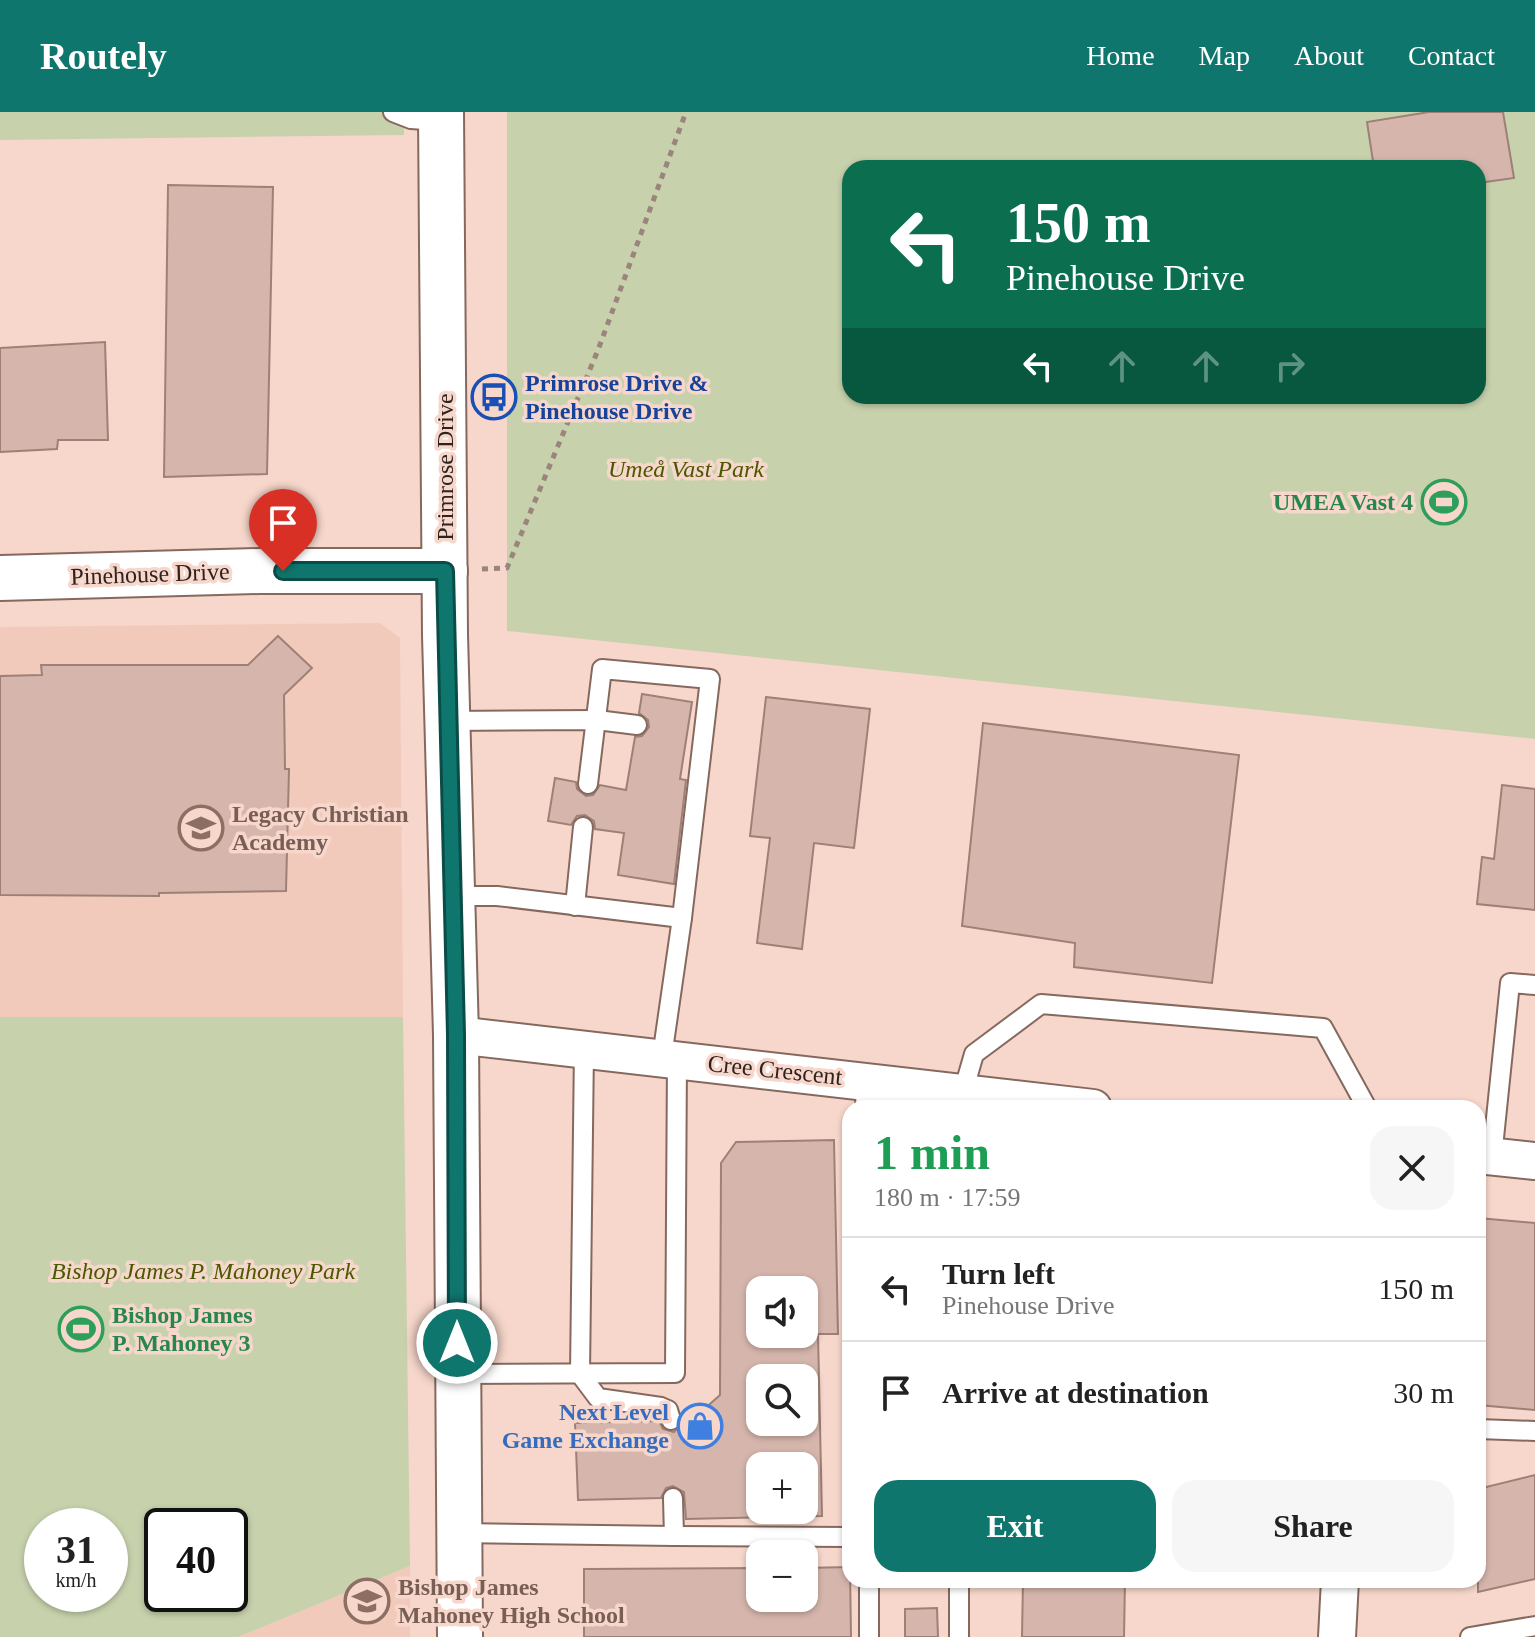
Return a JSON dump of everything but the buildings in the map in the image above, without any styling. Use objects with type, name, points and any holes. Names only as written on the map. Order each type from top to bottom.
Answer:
[{"type":"street","name":"Primrose Drive","points":[[441,116],[447,721],[456,1035],[460,1637]]},
{"type":"street","name":"Pinehouse Drive","points":[[0,578],[259,571],[445,571]]},
{"type":"street","name":"Cree Crescent","points":[[456,1035],[670,1058],[865,1094],[961,1100]]},
{"type":"street","points":[[1486,1156],[1535,1161]]},
{"type":"street","points":[[1337,1637],[1340,1588]]},
{"type":"lane","points":[[393,112],[411,119],[441,116]]},
{"type":"lane","points":[[457,1374],[675,1373],[670,1058],[695,732],[710,679],[602,669],[588,784]]},
{"type":"lane","points":[[447,721],[597,720],[637,725]]},
{"type":"lane","points":[[575,906],[583,827]]},
{"type":"lane","points":[[451,896],[497,896],[682,918]]},
{"type":"lane","points":[[1486,1149],[1510,983],[1535,985]]},
{"type":"lane","points":[[961,1100],[974,1054],[1041,1004],[1323,1028],[1363,1100]]},
{"type":"lane","points":[[584,1048],[580,1374],[598,1398],[661,1407],[668,1410],[671,1420]]},
{"type":"lane","points":[[1486,1429],[1535,1431]]},
{"type":"lane","points":[[673,1498],[674,1536]]},
{"type":"lane","points":[[458,1533],[842,1537]]},
{"type":"lane","points":[[869,1588],[869,1637]]},
{"type":"lane","points":[[959,1588],[959,1637]]},
{"type":"lane","points":[[1470,1637],[1535,1626]]},
{"type":"path","points":[[492,569],[507,568],[598,350],[686,112]]},
{"type":"shaded area","name":"Legacy Christian Academy","points":[[380,623],[400,638],[403,1017],[0,1017],[0,627]]},
{"type":"shaded area","name":"Bishop James Mahoney High School","points":[[410,1566],[410,1637],[238,1637]]},
{"type":"green space","points":[[0,112],[404,112],[404,135],[0,140]]},
{"type":"green space","name":"Umeå Vast Park","points":[[507,112],[1535,112],[1535,739],[507,631]]},
{"type":"green space","name":"Bishop James P. Mahoney Park","points":[[0,1017],[403,1017],[410,1566],[238,1637],[0,1637]]},
{"type":"place","name":"Primrose Drive & Pinehouse Drive","points":[[494,397]]},
{"type":"place","name":"UMEA Vast 4","points":[[1444,502]]},
{"type":"place","name":"Legacy Christian Academy","points":[[201,828]]},
{"type":"place","name":"Bishop James P. Mahoney 3","points":[[81,1329]]},
{"type":"place","name":"Next Level Game Exchange","points":[[700,1426]]},
{"type":"place","name":"Bishop James Mahoney High School","points":[[367,1601]]},
{"type":"route","points":[[283,571],[445,571],[456,1035],[457,1343]]}]
